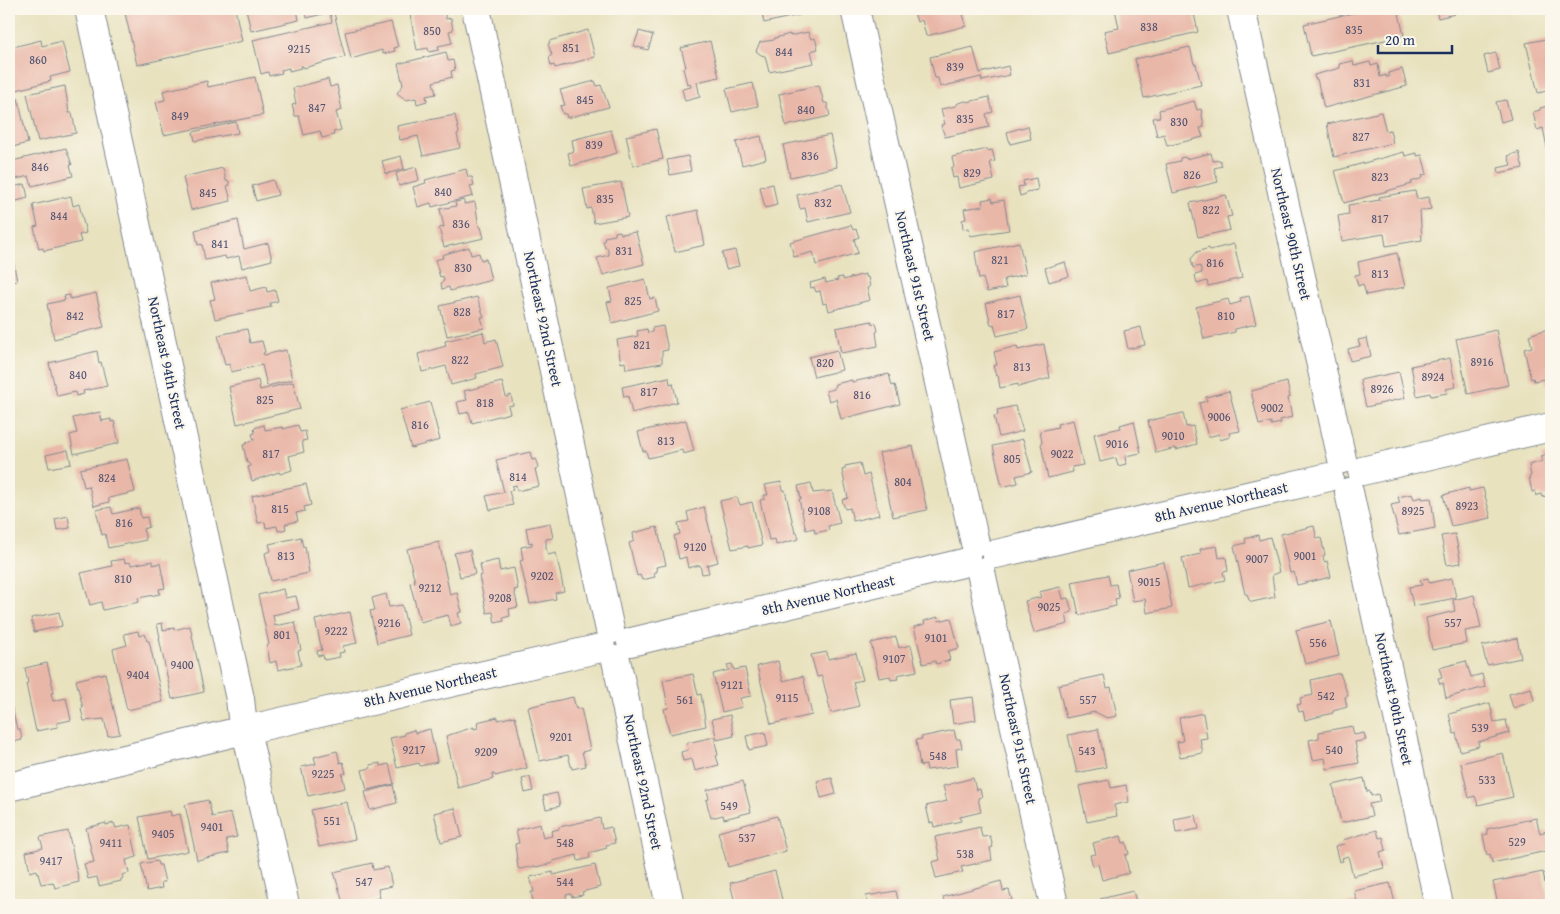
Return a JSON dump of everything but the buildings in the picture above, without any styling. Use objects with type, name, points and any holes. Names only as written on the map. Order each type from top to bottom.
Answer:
[{"type":"street","name":"Northeast 94th Street","points":[[89,9],[240,699],[245,730],[285,905]]},
{"type":"street","name":"Northeast 92nd Street","points":[[476,9],[670,905]]},
{"type":"street","name":"Northeast 91st Street","points":[[855,9],[980,558],[1054,905]]},
{"type":"street","name":"Northeast 90th Street","points":[[1241,9],[1346,475],[1439,905]]},
{"type":"street","name":"8th Avenue Northeast","points":[[9,787],[980,558],[1551,427]]}]
